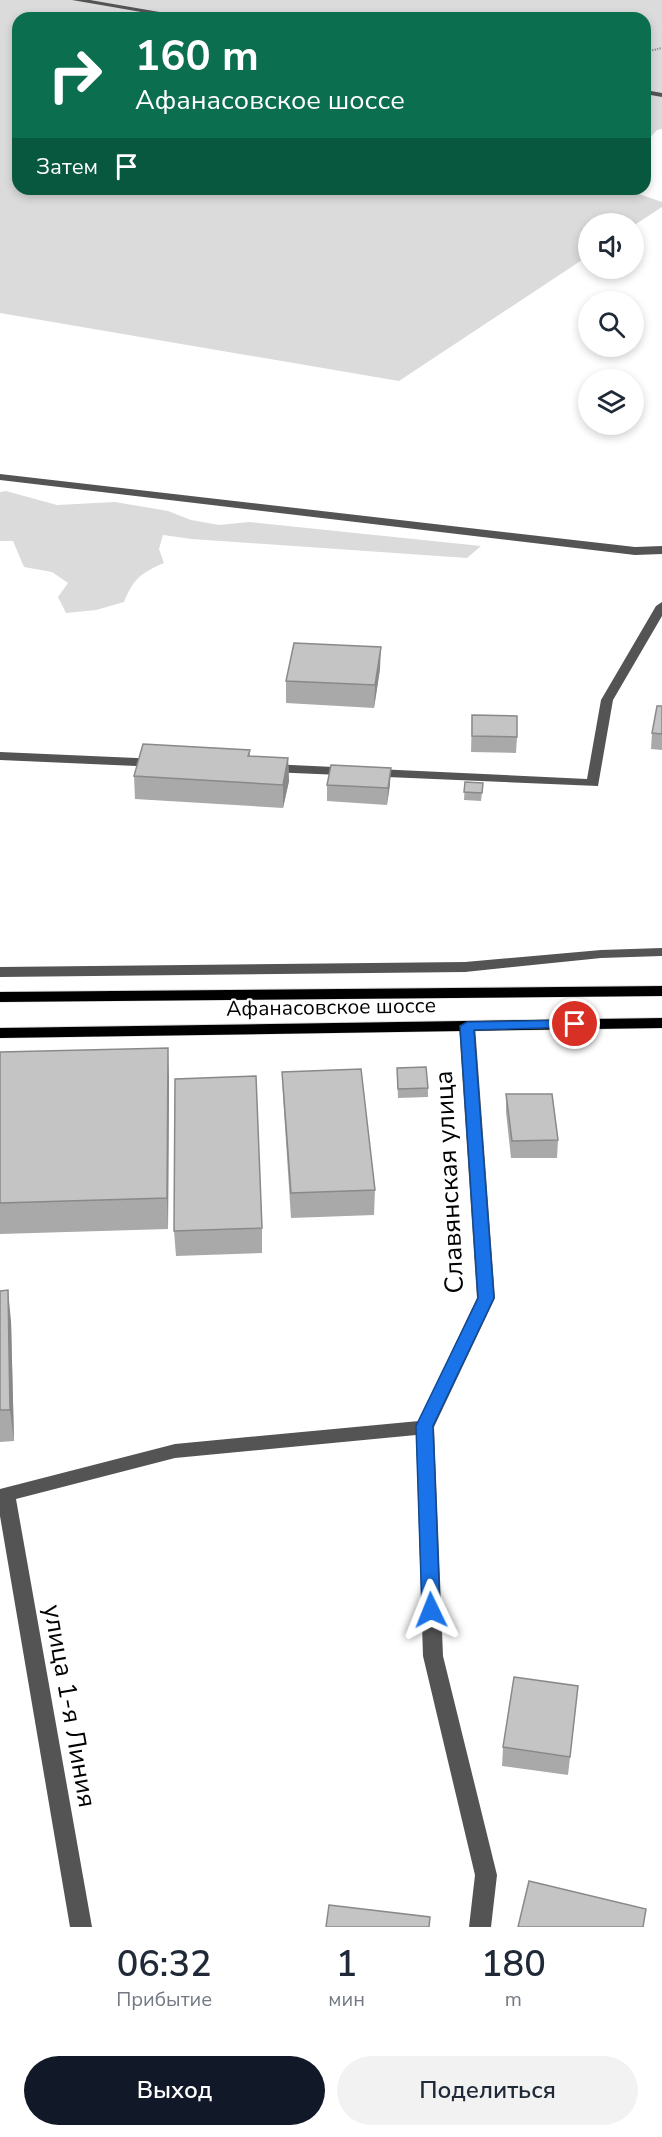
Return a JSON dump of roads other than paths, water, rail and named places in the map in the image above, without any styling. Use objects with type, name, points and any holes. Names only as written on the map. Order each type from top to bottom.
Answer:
[{"type":"main road","name":"Афанасовское шоссе","points":[[0,997],[662,991]]},
{"type":"main road","name":"Афанасовское шоссе","points":[[0,1033],[662,1023]]},
{"type":"street","points":[[76,0],[152,12]]},
{"type":"street","points":[[0,477],[635,551],[662,550]]},
{"type":"street","points":[[261,768],[593,783],[607,700],[662,606]]},
{"type":"street","points":[[0,756],[178,764]]},
{"type":"street","points":[[0,972],[465,967],[601,954],[662,952]]},
{"type":"street","name":"Славянская улица","points":[[467,1026],[486,1298],[425,1426],[433,1656],[486,1875],[480,1927]]},
{"type":"street","points":[[3,1496],[175,1451],[425,1426]]},
{"type":"street","name":"улица 1-я Линия","points":[[3,1496],[81,1927]]}]
